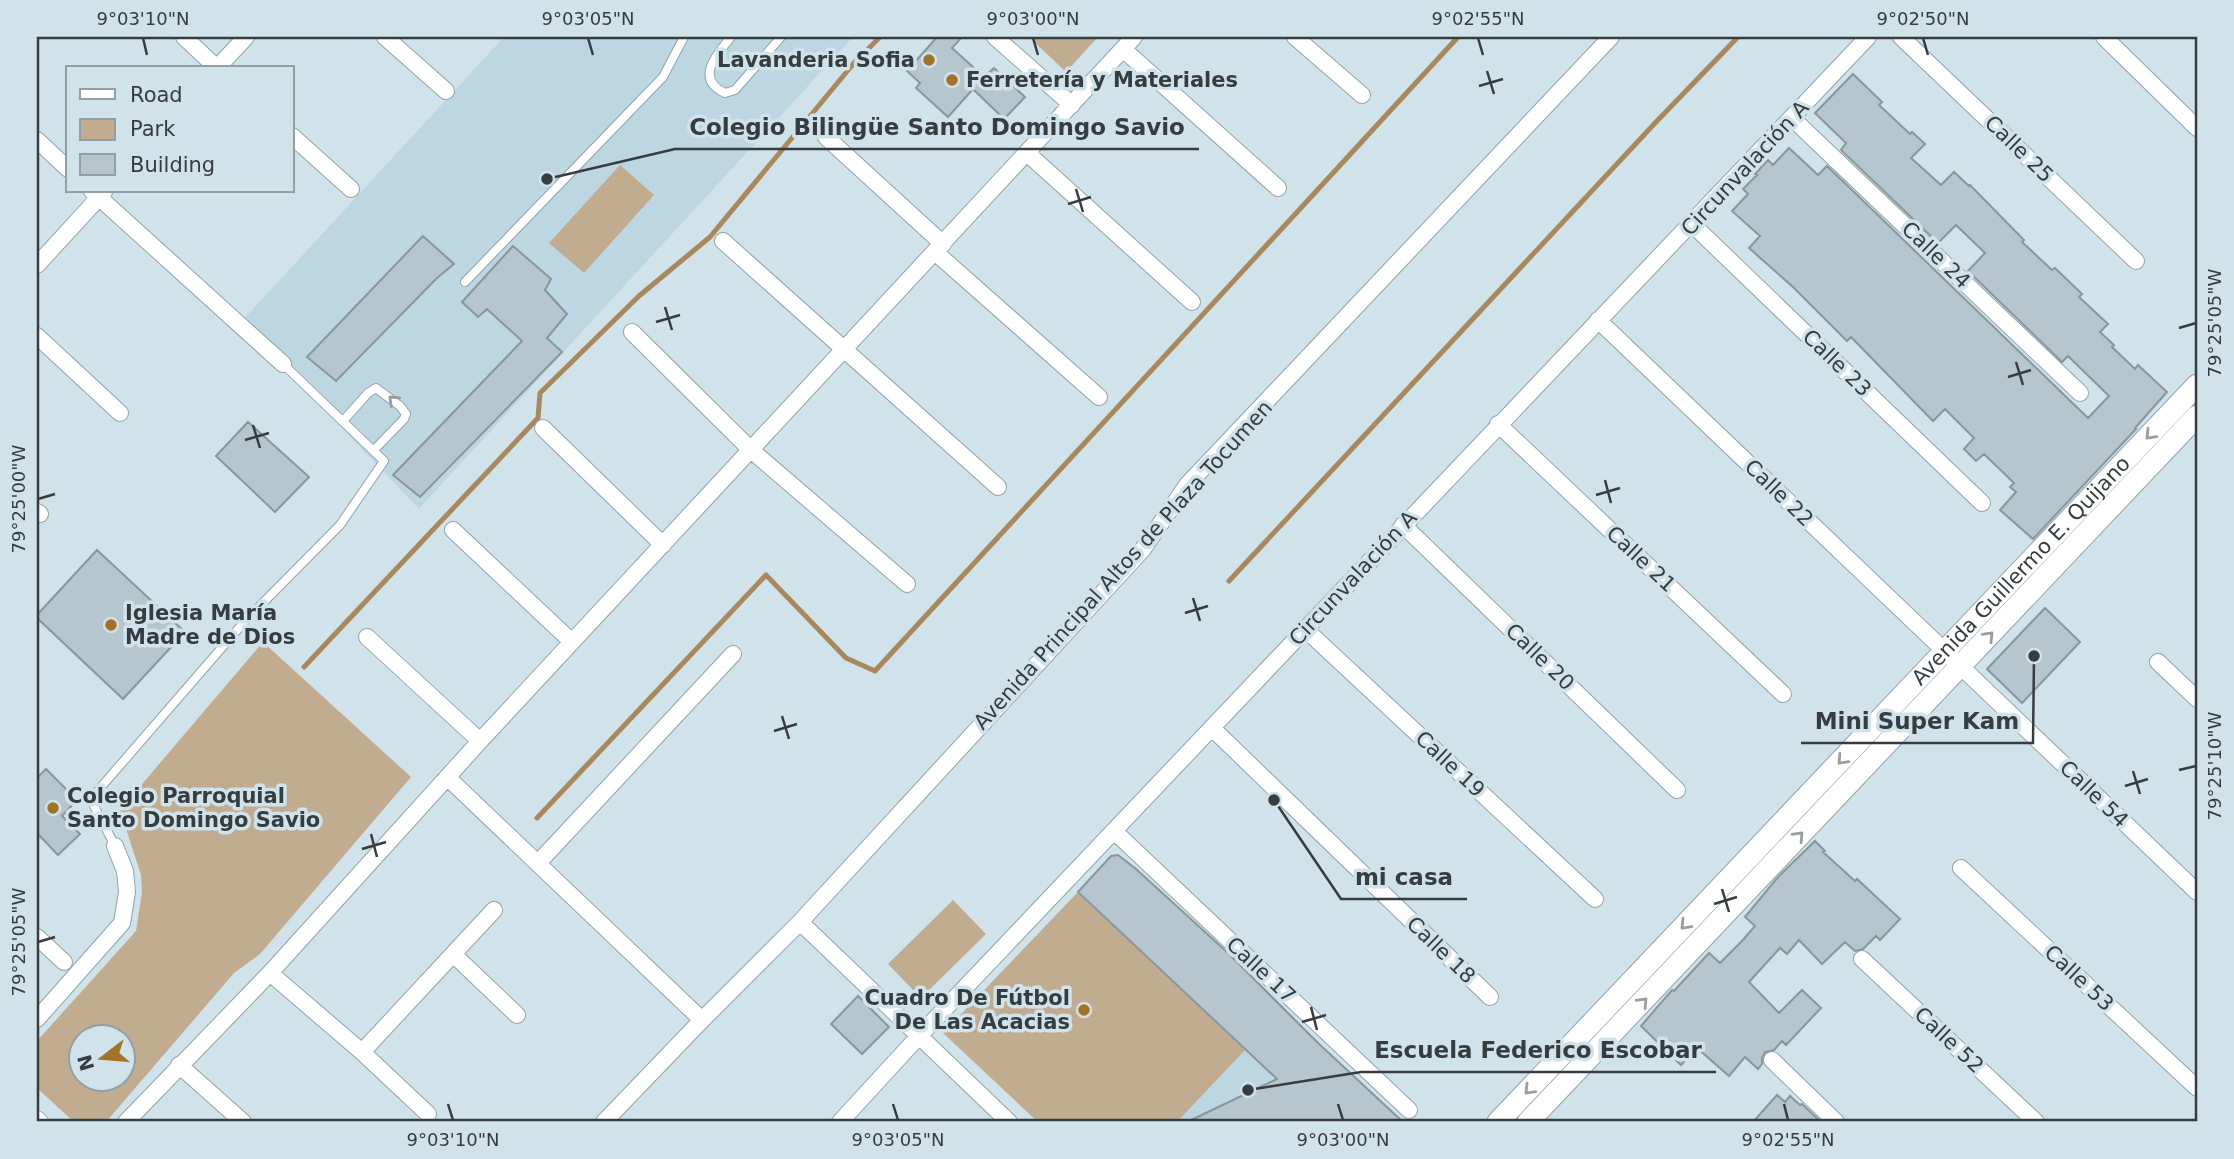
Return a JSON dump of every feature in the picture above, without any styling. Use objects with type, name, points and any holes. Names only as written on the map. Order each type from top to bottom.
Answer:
[{"type":"street","points":[[184,37],[215,66]]},
{"type":"street","points":[[219,66],[246,37]]},
{"type":"street","points":[[385,37],[446,91]]},
{"type":"street","points":[[995,37],[1072,105]]},
{"type":"street","points":[[126,1122],[271,973],[480,741],[1134,37]]},
{"type":"street","points":[[1295,37],[1362,95]]},
{"type":"street","name":"Avenida Principal Altos de Plaza Tocumen","points":[[604,1122],[800,922],[1143,548],[1187,485],[1611,37]]},
{"type":"street","name":"Circunvalación A","points":[[840,1122],[1498,424],[1868,37]]},
{"type":"street","name":"Calle 25","points":[[1901,37],[2136,261]]},
{"type":"street","points":[[2104,37],[2197,128]]},
{"type":"street","points":[[1123,49],[1278,188]]},
{"type":"street","name":"Calle 24","points":[[1792,118],[2080,393]]},
{"type":"street","points":[[826,137],[939,248],[1099,397]]},
{"type":"street","points":[[294,138],[351,189]]},
{"type":"street","points":[[37,140],[66,167]]},
{"type":"street","points":[[1027,153],[1192,302]]},
{"type":"street","points":[[37,265],[99,193],[283,365]]},
{"type":"street","name":"Calle 23","points":[[1692,224],[1982,503]]},
{"type":"street","points":[[723,241],[998,486]]},
{"type":"street","name":"Calle 22","points":[[1598,320],[1960,666]]},
{"type":"street","points":[[632,332],[751,450],[906,584]]},
{"type":"street","points":[[37,336],[120,413]]},
{"type":"street","name":"Avenida Guillermo E. Quijano","points":[[1528,1122],[1960,666],[2189,414],[2197,385]]},
{"type":"street","name":"Avenida Guillermo E. Quijano","points":[[1509,1118],[1945,651],[2189,414]]},
{"type":"street","name":"Calle 21","points":[[1498,424],[1783,694]]},
{"type":"street","points":[[543,428],[663,545]]},
{"type":"street","name":"Calle 20","points":[[1404,526],[1677,790]]},
{"type":"street","points":[[453,530],[572,642]]},
{"type":"street","name":"Calle 19","points":[[1305,629],[1595,899]]},
{"type":"street","points":[[367,638],[480,741]]},
{"type":"street","points":[[538,863],[733,654]]},
{"type":"street","points":[[2158,662],[2197,699]]},
{"type":"street","name":"Calle 54","points":[[1960,666],[2197,892]]},
{"type":"street","name":"Calle 18","points":[[1212,727],[1490,998]]},
{"type":"street","points":[[448,778],[702,1020]]},
{"type":"street","name":"Calle 17","points":[[1114,831],[1409,1110]]},
{"type":"street","points":[[37,1019],[122,923],[127,892],[125,871],[115,846]]},
{"type":"street","name":"Calle 53","points":[[1961,868],[2197,1088]]},
{"type":"street","points":[[1734,874],[1749,889]]},
{"type":"street","points":[[362,1052],[494,910]]},
{"type":"street","points":[[800,922],[1009,1122]]},
{"type":"street","points":[[37,937],[64,962]]},
{"type":"street","points":[[453,954],[517,1015]]},
{"type":"street","name":"Calle 52","points":[[1862,958],[2036,1122]]},
{"type":"street","points":[[271,973],[428,1114]]},
{"type":"street","points":[[1772,1060],[1836,1122]]},
{"type":"street","points":[[179,1065],[243,1122]]},
{"type":"lane","points":[[465,282],[663,76],[684,37]]},
{"type":"lane","points":[[731,37],[710,66],[710,79],[716,89],[725,93],[735,90],[781,37]]},
{"type":"lane","points":[[115,846],[93,804],[95,794],[245,621],[340,525],[383,464],[382,457],[283,365]]},
{"type":"lane","points":[[343,421],[368,393],[376,388],[380,388],[400,406],[406,414],[404,419],[374,450]]},
{"type":"shaded area","points":[[504,37],[853,37],[419,509],[241,322]]},
{"type":"shaded area","points":[[1245,1050],[1323,1122],[1177,1122]]},
{"type":"green space","points":[[1029,37],[1098,37],[1066,72]]},
{"type":"green space","points":[[620,165],[654,195],[584,273],[549,243]]},
{"type":"green space","points":[[263,642],[411,777],[260,954],[234,973],[136,1087],[136,1023],[66,1023],[66,1092],[132,1092],[106,1122],[74,1122],[37,1088],[37,1041],[136,931],[142,892],[141,875],[120,810]]},
{"type":"green space","name":"Cuadro De Fútbol De Las Acacias","points":[[1078,892],[1245,1050],[1177,1122],[1038,1122],[943,1033]]},
{"type":"green space","points":[[953,900],[986,934],[921,998],[888,964]]},
{"type":"building","points":[[937,37],[962,37],[952,48],[984,77],[994,68],[1025,97],[1004,119],[973,89],[948,117],[916,88],[920,83],[907,71]]},
{"type":"building","points":[[1853,74],[1882,102],[1879,105],[1925,144],[1911,158],[1941,185],[1954,172],[1970,185],[2024,240],[2022,242],[2082,294],[2079,297],[2108,324],[2100,332],[2114,345],[2112,347],[2135,369],[2138,365],[2167,392],[2033,539],[2000,510],[2016,492],[2010,487],[2014,483],[1984,454],[1976,461],[1964,449],[1974,438],[1945,409],[1933,421],[1851,337],[1847,341],[1749,248],[1760,236],[1732,211],[1748,194],[1743,189],[1757,175],[1755,174],[1768,160],[1773,165],[1789,148],[1818,175],[1827,166],[2088,418],[2109,396],[2068,356],[2062,362],[1968,271],[1985,253],[1956,225],[1938,243],[1841,150],[1846,143],[1815,113]]},
{"type":"building","points":[[423,236],[454,264],[336,381],[307,357]]},
{"type":"building","points":[[513,246],[551,279],[545,290],[567,314],[547,338],[562,352],[420,497],[393,475],[522,341],[487,309],[478,317],[462,302]]},
{"type":"building","points":[[248,422],[309,477],[275,512],[216,456]]},
{"type":"building","name":"Iglesia María Madre de Dios","points":[[97,550],[185,632],[123,699],[37,618]]},
{"type":"building","points":[[2045,608],[2080,642],[2022,703],[1987,669]]},
{"type":"building","name":"Colegio Parroquial Santo Domingo Savio","points":[[46,769],[77,800],[62,816],[80,834],[58,855],[37,833],[37,778]]},
{"type":"building","points":[[1815,841],[1825,851],[1823,852],[1900,919],[1880,940],[1876,936],[1863,949],[1855,951],[1845,942],[1822,964],[1799,940],[1787,954],[1780,948],[1749,982],[1779,1013],[1802,990],[1821,1008],[1786,1045],[1782,1041],[1774,1050],[1765,1052],[1758,1069],[1745,1057],[1729,1076],[1697,1048],[1681,1065],[1641,1026],[1709,953],[1720,963],[1742,941],[1755,926],[1745,917],[1778,877]]},
{"type":"building","points":[[1118,855],[1228,953],[1318,1043],[1403,1122],[1187,1122],[1277,1079],[1078,892],[1111,856]]},
{"type":"building","points":[[858,996],[889,1027],[862,1054],[831,1024]]},
{"type":"building","points":[[1777,1095],[1785,1102],[1790,1096],[1821,1122],[1753,1122]]},
{"type":"waterway","points":[[304,667],[538,418],[540,393],[639,296],[710,237],[854,63],[880,37]]},
{"type":"waterway","points":[[537,818],[766,575],[846,658],[875,671],[1458,37]]},
{"type":"waterway","points":[[1229,581],[1738,37]]},
{"type":"place","name":"Lavanderia Sofia","points":[[929,60]]},
{"type":"place","name":"Ferretería y Materiales","points":[[952,80]]},
{"type":"place","name":"Colegio Bilingüe Santo Domingo Savio","points":[[547,179]]},
{"type":"place","name":"Iglesia María Madre de Dios","points":[[111,625]]},
{"type":"place","name":"Mini Super Kam","points":[[2034,656]]},
{"type":"place","name":"mi casa","points":[[1274,800]]},
{"type":"place","name":"Colegio Parroquial Santo Domingo Savio","points":[[53,808]]},
{"type":"place","name":"Cuadro De Fútbol De Las Acacias","points":[[1084,1010]]},
{"type":"place","name":"Escuela Federico Escobar","points":[[1248,1090]]}]
